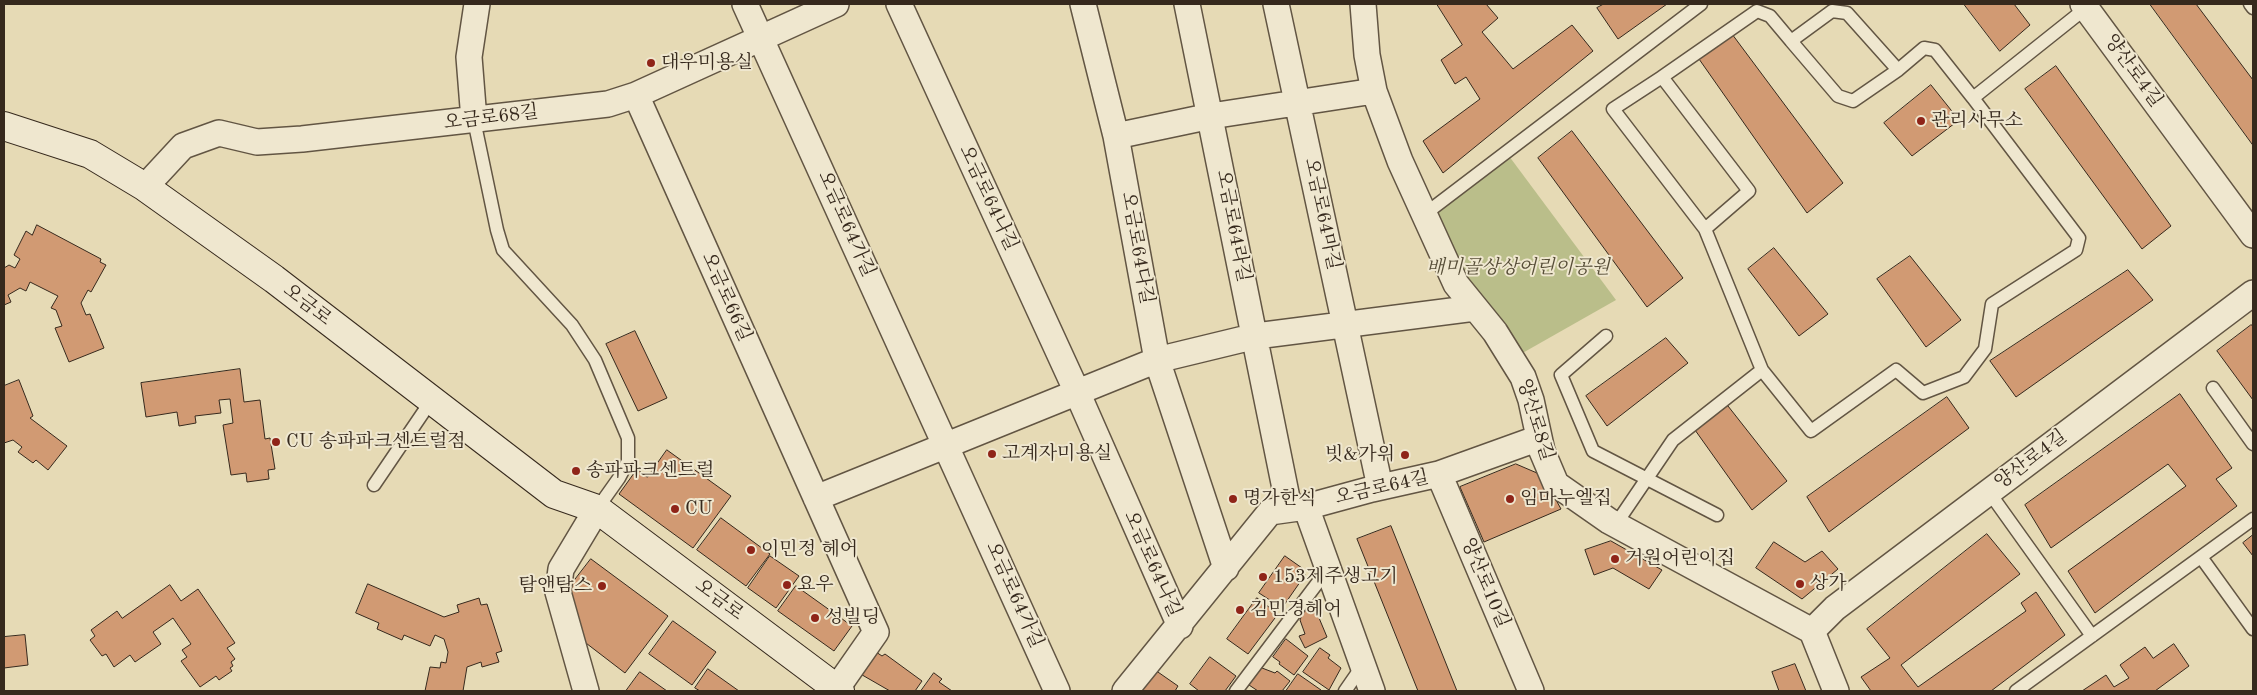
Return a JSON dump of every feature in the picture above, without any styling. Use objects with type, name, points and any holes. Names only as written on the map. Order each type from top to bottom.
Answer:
[{"type":"main road","name":"오금로","points":[[4,126],[90,154],[145,187],[274,279],[554,494],[597,508],[839,690]]},
{"type":"street","points":[[474,120],[469,57],[477,4]]},
{"type":"street","name":"오금로64가길","points":[[745,4],[1057,691]]},
{"type":"street","name":"오금로68길","points":[[145,187],[183,146],[219,134],[257,142],[302,139],[608,104],[636,95],[836,4]]},
{"type":"street","name":"오금로64나길","points":[[899,4],[1077,392],[1180,626]]},
{"type":"street","name":"오금로64다길","points":[[1083,4],[1116,136],[1157,360],[1226,568]]},
{"type":"street","name":"오금로64라길","points":[[1187,4],[1256,336],[1297,507],[1328,569],[1372,691]]},
{"type":"street","name":"오금로64마길","points":[[1276,4],[1380,487]]},
{"type":"street","name":"양산로8길","points":[[1363,4],[1367,56],[1374,91],[1400,161],[1456,284],[1495,332],[1524,377],[1542,451],[1556,484],[1616,524],[1812,631]]},
{"type":"street","name":"양산로4길","points":[[2085,6],[2253,235]]},
{"type":"street","points":[[1116,136],[1211,116],[1374,91]]},
{"type":"street","name":"오금로66길","points":[[636,95],[876,632],[839,690]]},
{"type":"street","name":"양산로4길","points":[[1812,631],[1835,608],[2253,293]]},
{"type":"street","points":[[816,498],[1157,360],[1256,336],[1475,308]]},
{"type":"street","name":"오금로64길","points":[[1125,691],[1180,626],[1270,512],[1439,474],[1540,438]]},
{"type":"street","name":"양산로10길","points":[[1439,474],[1531,691]]},
{"type":"street","points":[[586,691],[558,592],[561,570],[597,508]]},
{"type":"street","points":[[1812,631],[1836,691]]},
{"type":"lane","points":[[1424,214],[1701,4]]},
{"type":"lane","points":[[2250,4],[2253,8]]},
{"type":"lane","points":[[1974,98],[2085,6]]},
{"type":"lane","points":[[1757,11],[1770,16],[1838,96],[1853,101],[1898,70],[1924,48],[1936,50],[1974,98],[2078,238],[2076,250],[1992,304],[1985,349],[1964,377],[1923,394],[1896,370],[1811,431],[1762,370],[1705,229],[1613,109],[1757,11]]},
{"type":"lane","points":[[1791,41],[1832,11],[1846,13],[1898,70]]},
{"type":"lane","points":[[1662,76],[1749,191],[1705,229]]},
{"type":"lane","points":[[474,120],[497,230],[503,250],[572,325],[595,360],[628,438],[628,461],[619,478],[597,508]]},
{"type":"lane","points":[[1606,336],[1561,375],[1593,451],[1717,515]]},
{"type":"lane","points":[[1616,524],[1673,440],[1762,370]]},
{"type":"lane","points":[[2213,388],[2253,444]]},
{"type":"lane","points":[[374,485],[431,401]]},
{"type":"lane","points":[[1989,492],[2092,636]]},
{"type":"lane","points":[[2016,691],[2253,519]]},
{"type":"lane","points":[[2201,557],[2253,629]]},
{"type":"lane","points":[[1236,691],[1328,569]]},
{"type":"lane","points":[[1345,691],[1363,665]]},
{"type":"green space","name":"배미골상상어린이공원","points":[[1506,152],[1616,300],[1512,359],[1425,214]]},
{"type":"building","points":[[1437,4],[1486,4],[1498,18],[1482,32],[1513,69],[1572,25],[1593,51],[1443,173],[1423,141],[1480,99],[1466,77],[1455,84],[1441,60],[1462,45]]},
{"type":"building","points":[[1604,4],[1667,4],[1618,39],[1597,8]]},
{"type":"building","points":[[1964,4],[2014,4],[2030,25],[2000,51]]},
{"type":"building","points":[[2150,4],[2196,4],[2253,80],[2253,145]]},
{"type":"building","points":[[1732,34],[1843,183],[1807,213],[1699,59]]},
{"type":"building","points":[[2056,66],[2171,226],[2142,249],[2025,89]]},
{"type":"building","name":"관리사무소","points":[[1931,85],[1959,120],[1912,156],[1884,123]]},
{"type":"building","points":[[1572,131],[1683,278],[1647,307],[1538,158]]},
{"type":"building","points":[[37,225],[101,259],[100,262],[106,265],[91,292],[88,290],[81,303],[86,315],[90,314],[104,348],[69,362],[55,328],[62,326],[56,310],[51,308],[58,296],[30,282],[26,291],[20,288],[8,295],[11,302],[4,305],[4,268],[9,265],[15,268],[20,259],[14,255],[26,231],[32,235]]},
{"type":"building","points":[[1774,248],[1828,314],[1799,336],[1748,269]]},
{"type":"building","points":[[1910,256],[1961,320],[1926,347],[1877,279]]},
{"type":"building","points":[[2128,270],[2153,300],[2016,397],[1990,361]]},
{"type":"building","points":[[2253,325],[2253,400],[2217,351]]},
{"type":"building","points":[[635,331],[667,398],[638,411],[606,344]]},
{"type":"building","points":[[1666,338],[1688,363],[1607,426],[1586,396]]},
{"type":"building","points":[[240,369],[244,402],[260,400],[265,439],[270,438],[275,469],[268,470],[269,479],[247,482],[246,473],[231,475],[223,425],[233,423],[230,399],[219,400],[221,413],[195,416],[196,423],[179,426],[177,412],[146,417],[141,383]]},
{"type":"building","points":[[19,380],[33,416],[30,418],[67,446],[48,470],[36,460],[33,463],[18,452],[22,447],[13,440],[4,443],[4,386]]},
{"type":"building","points":[[2180,394],[2232,468],[2216,479],[2237,506],[2095,613],[2068,571],[2186,486],[2168,464],[2051,548],[2025,505]]},
{"type":"building","points":[[1947,397],[1969,428],[1829,532],[1807,497]]},
{"type":"building","points":[[1728,406],[1787,481],[1752,510],[1695,430]]},
{"type":"building","points":[[667,450],[731,496],[693,548],[619,494],[637,469],[647,477]]},
{"type":"building","name":"임마누엘집","points":[[1516,464],[1537,473],[1550,489],[1561,509],[1484,542],[1460,487]]},
{"type":"building","points":[[721,518],[770,554],[746,586],[697,550]]},
{"type":"building","points":[[1391,526],[1457,691],[1418,691],[1357,539]]},
{"type":"building","points":[[1987,534],[2020,574],[1901,665],[1918,687],[2026,611],[2021,603],[2036,592],[2065,635],[1991,691],[1871,691],[1861,677],[1890,658],[1867,629]]},
{"type":"building","points":[[2253,535],[2253,556],[2243,543]]},
{"type":"building","name":"거원어린이집","points":[[1611,541],[1662,570],[1649,589],[1613,568],[1594,575],[1585,550]]},
{"type":"building","name":"상가","points":[[1774,542],[1805,562],[1822,551],[1838,569],[1802,599],[1756,568]]},
{"type":"building","points":[[770,556],[799,576],[776,608],[748,588]]},
{"type":"building","points":[[1285,556],[1302,568],[1305,575],[1282,608],[1259,593]]},
{"type":"building","points":[[591,559],[668,616],[625,673],[582,640],[567,590]]},
{"type":"building","points":[[368,584],[444,617],[459,612],[457,605],[479,598],[481,605],[487,604],[502,651],[496,653],[499,662],[482,667],[481,662],[467,667],[463,691],[425,691],[430,667],[440,668],[441,662],[446,663],[448,652],[444,639],[435,635],[430,646],[404,635],[402,640],[377,629],[379,623],[356,613]]},
{"type":"building","points":[[170,585],[181,601],[198,589],[235,643],[227,648],[235,659],[231,662],[233,666],[230,668],[232,671],[219,680],[216,676],[200,687],[181,661],[187,657],[182,650],[191,644],[173,618],[153,632],[161,644],[135,662],[130,655],[114,667],[106,654],[102,656],[90,640],[95,636],[91,630],[117,611],[122,618]]},
{"type":"building","name":"성빌딩","points":[[796,586],[852,626],[834,651],[778,611]]},
{"type":"building","points":[[1257,598],[1278,614],[1248,654],[1227,639]]},
{"type":"building","points":[[1314,606],[1327,637],[1305,648],[1299,636],[1305,634],[1300,620],[1304,610]]},
{"type":"building","points":[[673,621],[716,652],[692,685],[649,654]]},
{"type":"building","points":[[25,635],[28,665],[4,668],[4,637]]},
{"type":"building","points":[[1286,639],[1308,656],[1294,675],[1273,657]]},
{"type":"building","points":[[2174,644],[2189,666],[2155,691],[2082,691],[2106,675],[2114,687],[2129,678],[2120,665],[2145,647],[2153,658]]},
{"type":"building","points":[[1320,648],[1330,655],[1328,658],[1341,668],[1329,690],[1303,672]]},
{"type":"building","points":[[873,650],[882,656],[885,654],[922,681],[915,691],[890,691],[857,672]]},
{"type":"building","points":[[1210,657],[1236,676],[1225,691],[1199,691],[1190,684]]},
{"type":"building","points":[[1795,664],[1806,691],[1779,691],[1772,672]]},
{"type":"building","points":[[1262,668],[1275,673],[1277,671],[1290,681],[1282,691],[1258,691],[1249,685]]},
{"type":"building","points":[[708,669],[739,691],[700,691],[695,688]]},
{"type":"building","points":[[1155,670],[1178,686],[1175,691],[1139,691]]},
{"type":"building","points":[[640,672],[667,691],[626,691]]},
{"type":"building","points":[[934,673],[942,679],[939,682],[952,691],[921,691]]},
{"type":"building","points":[[1298,674],[1321,690],[1286,691]]},
{"type":"place","name":"대우미용실","points":[[651,63]]},
{"type":"place","name":"관리사무소","points":[[1921,121]]},
{"type":"place","name":"CU 송파파크센트럴점","points":[[276,442]]},
{"type":"place","name":"고계자미용실","points":[[992,454]]},
{"type":"place","name":"빗&가위","points":[[1405,455]]},
{"type":"place","name":"송파파크센트럴","points":[[576,471]]},
{"type":"place","name":"명가한식","points":[[1233,499]]},
{"type":"place","name":"임마누엘집","points":[[1510,499]]},
{"type":"place","name":"CU","points":[[675,509]]},
{"type":"place","name":"이민정 헤어","points":[[751,550]]},
{"type":"place","name":"거원어린이집","points":[[1615,559]]},
{"type":"place","name":"153제주생고기","points":[[1263,577]]},
{"type":"place","name":"상가","points":[[1800,584]]},
{"type":"place","name":"요우","points":[[787,585]]},
{"type":"place","name":"탐앤탐스","points":[[602,586]]},
{"type":"place","name":"김민경헤어","points":[[1240,610]]},
{"type":"place","name":"성빌딩","points":[[815,618]]}]
